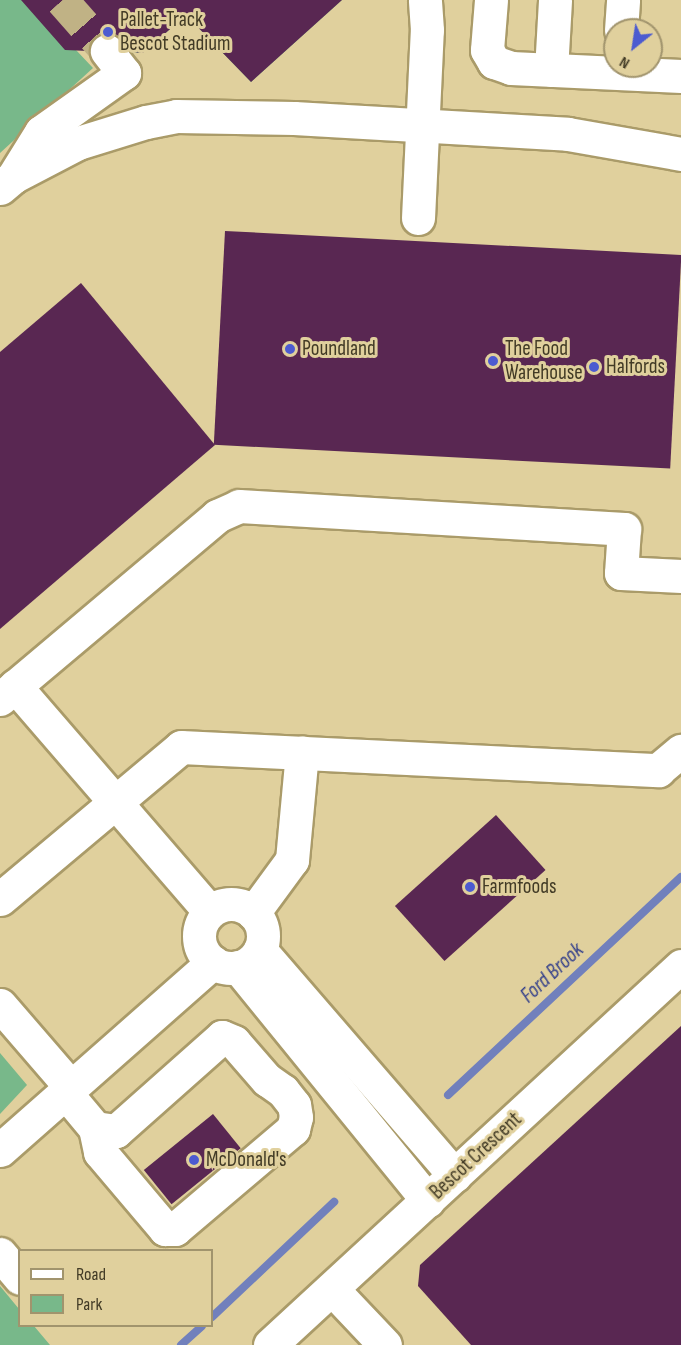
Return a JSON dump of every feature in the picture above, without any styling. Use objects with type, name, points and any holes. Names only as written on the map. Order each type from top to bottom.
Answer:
[{"type":"street","points":[[418,218],[427,30],[425,0]]},
{"type":"street","points":[[491,0],[487,50],[494,62],[511,68],[603,70]]},
{"type":"street","points":[[551,70],[555,0]]},
{"type":"street","points":[[621,18],[622,0]]},
{"type":"street","points":[[7,183],[41,132],[124,73],[107,51]]},
{"type":"street","points":[[663,74],[681,76]]},
{"type":"street","points":[[7,183],[78,143],[146,122],[176,116],[294,118],[568,134],[681,153]]},
{"type":"street","points":[[210,912],[114,802],[8,692],[217,516],[239,506],[624,529],[621,573],[681,576]]},
{"type":"street","points":[[0,899],[181,747],[658,770],[681,751]]},
{"type":"street","points":[[253,914],[292,861],[302,752]]},
{"type":"street","points":[[0,1150],[67,1089],[237,960],[262,930],[253,914],[236,905],[227,904],[210,912],[200,928],[201,948],[237,960],[455,1176]]},
{"type":"street","points":[[237,960],[428,1201]]},
{"type":"street","name":"Bescot Crescent","points":[[270,1345],[681,966]]},
{"type":"street","points":[[0,1005],[95,1128],[100,1152],[165,1229],[175,1229],[293,1129],[296,1117],[294,1105],[283,1091],[267,1080],[234,1042],[217,1042],[116,1131],[95,1128]]},
{"type":"street","points":[[0,1254],[18,1276]]},
{"type":"street","points":[[332,1289],[385,1345]]},
{"type":"green space","name":"Pallet-Track Bescot Stadium","points":[[0,0],[342,0],[251,82],[186,15],[143,53],[76,50],[93,68],[0,153]]},
{"type":"green space","points":[[0,1053],[27,1085],[0,1114]]},
{"type":"green space","points":[[0,1286],[18,1308],[18,1327],[35,1327],[50,1345],[0,1345]]},
{"type":"building","name":"Pallet-Track Bescot Stadium","points":[[21,0],[342,0],[251,82],[186,15],[143,53],[132,52],[115,34],[105,32],[95,37],[89,51],[65,50]]},
{"type":"building","points":[[225,231],[681,255],[670,469],[214,445]]},
{"type":"building","points":[[81,283],[215,445],[0,629],[0,352]]},
{"type":"building","name":"Farmfoods","points":[[496,815],[546,870],[444,961],[395,906]]},
{"type":"building","points":[[681,1026],[681,1345],[471,1345],[418,1286],[420,1265]]},
{"type":"building","name":"McDonald's","points":[[213,1114],[241,1148],[172,1204],[144,1170]]},
{"type":"waterway","name":"Ford Brook","points":[[448,1095],[681,877]]},
{"type":"waterway","name":"Ford Brook","points":[[213,1316],[334,1202]]},
{"type":"waterway","name":"Ford Brook","points":[[181,1345],[201,1327]]},
{"type":"tunnel","points":[[62,0],[107,51]]},
{"type":"place","name":"Pallet-Track Bescot Stadium","points":[[108,32]]},
{"type":"place","name":"Poundland","points":[[290,349]]},
{"type":"place","name":"The Food Warehouse","points":[[493,361]]},
{"type":"place","name":"Halfords","points":[[594,367]]},
{"type":"place","name":"Farmfoods","points":[[470,887]]},
{"type":"place","name":"McDonald's","points":[[194,1160]]}]
